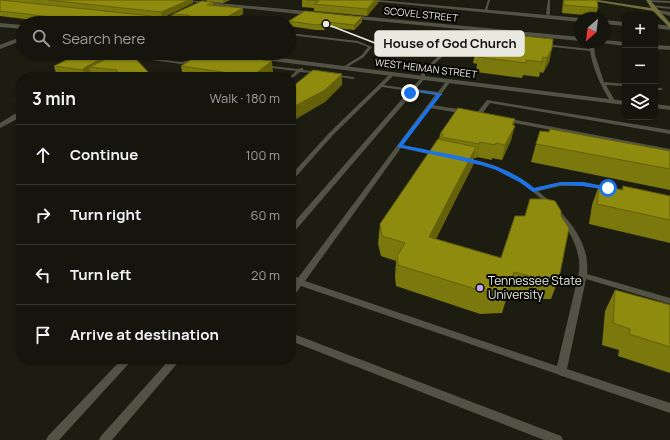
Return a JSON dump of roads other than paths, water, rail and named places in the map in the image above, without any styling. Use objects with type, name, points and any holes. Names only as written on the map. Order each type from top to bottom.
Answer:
[{"type":"main road","points":[[592,0],[651,4],[670,27]]},
{"type":"street","points":[[188,0],[203,3],[324,15]]},
{"type":"street","points":[[170,16],[209,0]]},
{"type":"street","points":[[363,0],[401,2],[574,19]]},
{"type":"street","points":[[651,4],[670,14]]},
{"type":"street","name":"SCOVEL STREET","points":[[340,16],[574,38]]},
{"type":"street","points":[[610,23],[622,24]]},
{"type":"street","points":[[0,25],[16,27]]},
{"type":"street","points":[[658,26],[670,27]]},
{"type":"street","points":[[0,47],[16,41]]},
{"type":"street","points":[[610,43],[622,44]]},
{"type":"street","points":[[658,47],[670,48]]},
{"type":"street","name":"WEST HEIMAN STREET","points":[[281,60],[622,102]]},
{"type":"street","points":[[658,106],[670,108]]},
{"type":"street","points":[[0,126],[16,117]]},
{"type":"lane","points":[[484,11],[489,0]]},
{"type":"lane","points":[[548,14],[549,0]]},
{"type":"lane","points":[[651,4],[670,2]]},
{"type":"lane","points":[[651,4],[670,8]]},
{"type":"lane","points":[[296,224],[413,90],[423,78],[423,73],[460,38],[473,29]]},
{"type":"lane","points":[[296,35],[358,42],[370,47],[363,56],[344,68]]},
{"type":"lane","points":[[460,38],[499,41]]},
{"type":"lane","points":[[538,44],[592,50],[603,82],[613,101]]},
{"type":"lane","points":[[162,60],[182,63],[194,60]]},
{"type":"lane","points":[[296,74],[306,63]]},
{"type":"lane","points":[[256,64],[322,74]]},
{"type":"lane","points":[[296,173],[331,134],[393,74]]},
{"type":"lane","points":[[330,75],[353,78]]},
{"type":"lane","points":[[296,279],[449,81]]},
{"type":"lane","points":[[603,82],[622,85]]},
{"type":"lane","points":[[381,86],[440,94]]},
{"type":"lane","points":[[479,114],[488,101],[670,132]]},
{"type":"lane","points":[[429,106],[487,116]]},
{"type":"lane","points":[[502,119],[670,151]]},
{"type":"lane","points":[[400,146],[443,155]]},
{"type":"lane","points":[[456,158],[498,168],[524,182],[567,222],[577,241],[583,258],[582,275],[561,372]]},
{"type":"lane","points":[[533,190],[561,184],[583,184],[616,190]]},
{"type":"lane","points":[[582,275],[669,301]]},
{"type":"lane","points":[[296,280],[670,408]]},
{"type":"lane","points":[[296,339],[557,440]]},
{"type":"lane","points":[[52,440],[123,364]]},
{"type":"lane","points":[[105,440],[172,364]]},
{"type":"place","name":"House of God Church","points":[[326,24]]},
{"type":"place","name":"Tennessee State University","points":[[480,288]]}]
